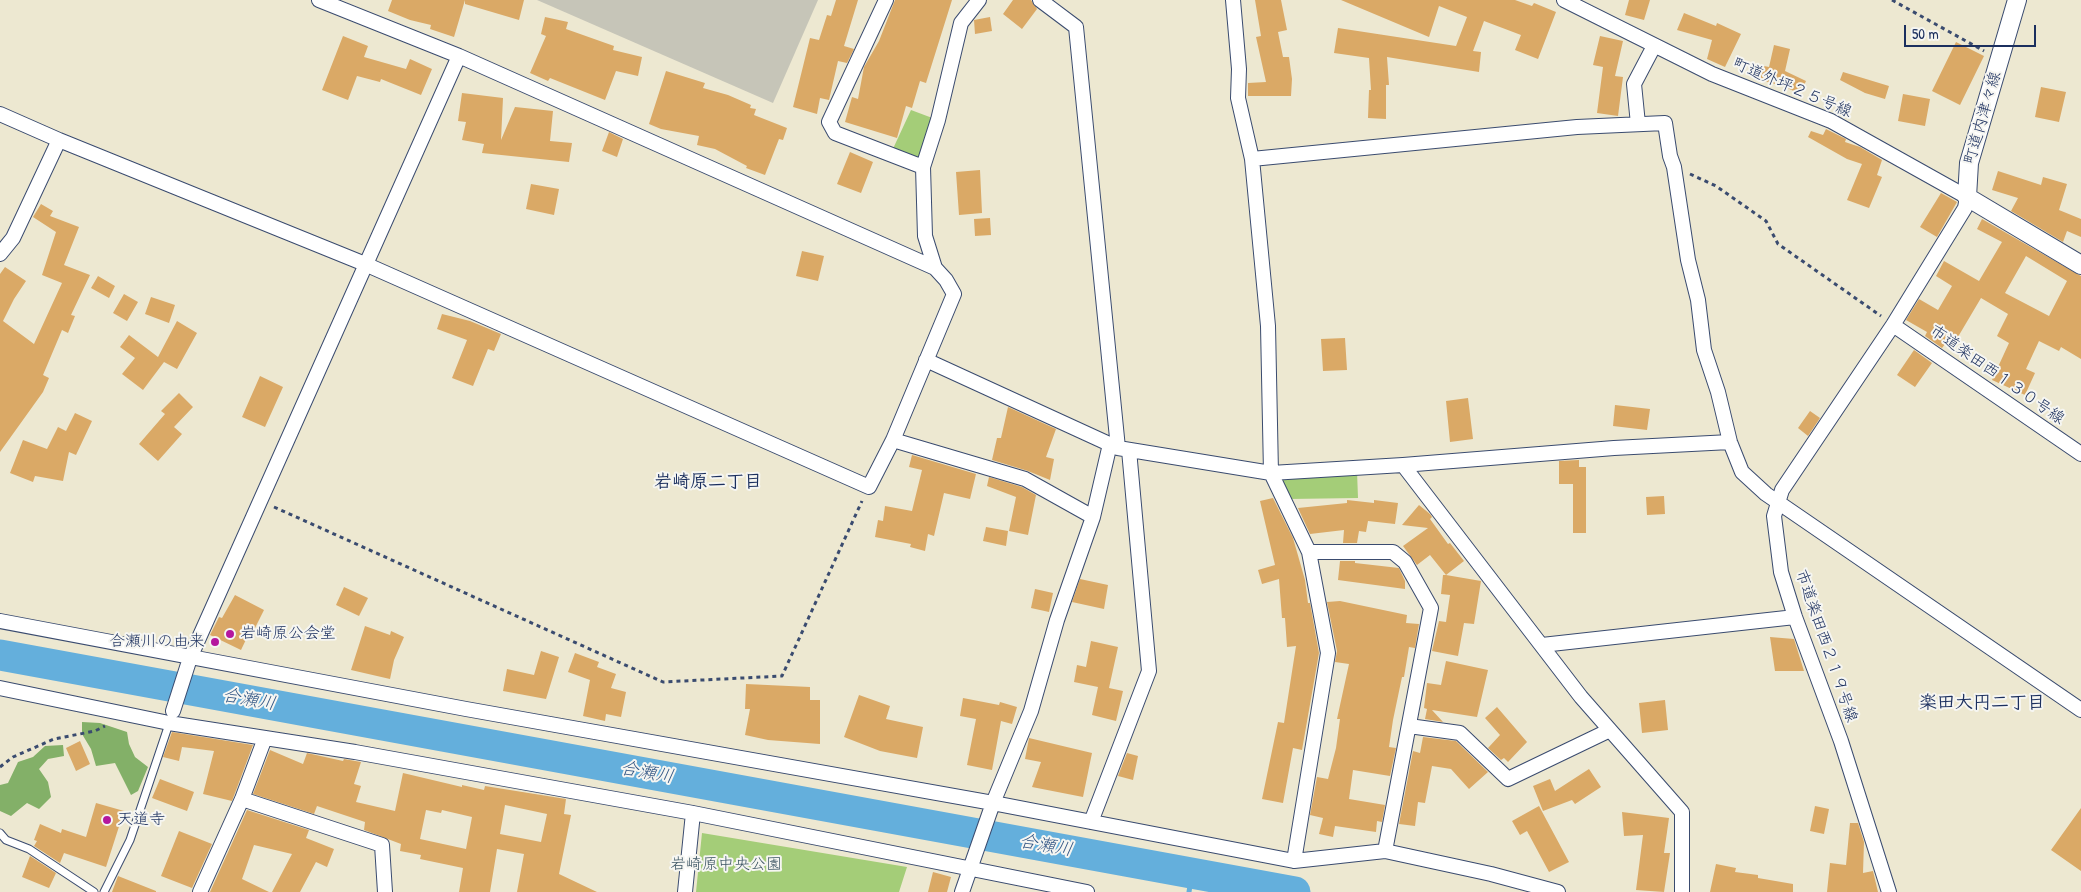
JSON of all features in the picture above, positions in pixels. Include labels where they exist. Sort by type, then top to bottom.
[{"type":"street","points":[[0,114],[59,140],[365,264],[869,487],[893,440],[954,294],[946,280],[935,268],[459,56],[319,0]]},
{"type":"street","points":[[886,0],[829,122],[835,133],[923,167]]},
{"type":"street","points":[[935,268],[925,236],[923,167],[938,120],[961,24],[980,0]]},
{"type":"street","points":[[1040,0],[1076,27],[1119,447],[1149,671],[1091,822]]},
{"type":"street","points":[[1233,0],[1239,69],[1238,98],[1252,159],[1268,326],[1271,473],[1309,552],[1328,653],[1294,861]]},
{"type":"street","name":"町道外坪２５号線","points":[[1564,0],[1712,74],[1831,121],[1967,197]]},
{"type":"street","name":"町道内津々線","points":[[1967,197],[1969,163],[2017,0]]},
{"type":"street","points":[[1638,124],[1634,84],[1654,46]]},
{"type":"street","points":[[171,717],[190,658],[459,56]]},
{"type":"street","points":[[1252,159],[1577,127],[1665,123],[1670,156],[1674,167],[1688,260],[1698,300],[1704,350],[1718,392],[1730,442],[1742,472],[1753,484],[1777,501],[2081,710]]},
{"type":"street","points":[[0,254],[13,238],[59,140]]},
{"type":"street","points":[[1967,197],[2081,264]]},
{"type":"street","name":"市道楽田西２１９号線","points":[[1889,892],[1841,741],[1795,618],[1781,572],[1774,516],[1777,501],[1782,490],[1895,322],[1965,208],[1967,197]]},
{"type":"street","name":"市道楽田西１３０号線","points":[[1895,322],[2081,454]]},
{"type":"street","points":[[926,360],[1119,447],[1271,473],[1403,465],[1614,448],[1730,442]]},
{"type":"street","points":[[893,440],[1025,479],[1093,516]]},
{"type":"street","points":[[962,892],[991,808],[1031,711],[1057,620],[1119,447]]},
{"type":"street","points":[[1403,465],[1610,730],[1682,812],[1682,892]]},
{"type":"street","points":[[1309,552],[1393,552],[1405,562],[1431,608],[1385,851]]},
{"type":"street","points":[[1542,645],[1795,618]]},
{"type":"street","points":[[0,621],[991,808],[1091,822],[1294,861],[1385,851],[1490,874],[1558,892]]},
{"type":"street","points":[[0,688],[120,712],[171,717],[265,738],[355,752],[693,814],[1087,892]]},
{"type":"street","points":[[1408,726],[1460,733],[1508,780],[1610,730]]},
{"type":"street","points":[[200,892],[242,799],[265,738]]},
{"type":"street","points":[[242,799],[382,846],[385,892]]},
{"type":"street","points":[[685,892],[693,814]]},
{"type":"lane","points":[[104,892],[130,840],[171,717]]},
{"type":"lane","points":[[0,833],[6,840],[29,850],[94,892]]},
{"type":"path","points":[[1892,0],[1999,60]]},
{"type":"path","points":[[1674,167],[1716,186],[1766,221],[1778,244],[1895,322]]},
{"type":"path","points":[[260,500],[663,682],[782,676],[869,487]]},
{"type":"path","points":[[0,767],[13,757],[54,738],[95,731],[116,721],[120,712]]},
{"type":"shaded area","points":[[537,0],[818,0],[773,103]]},
{"type":"green space","points":[[911,110],[935,119],[921,161],[891,153]]},
{"type":"green space","points":[[1357,471],[1358,498],[1289,499],[1280,475]]},
{"type":"green space","points":[[82,722],[100,723],[127,732],[129,744],[135,757],[148,767],[138,791],[131,795],[115,763],[96,766],[91,749],[82,734]]},
{"type":"green space","points":[[63,745],[64,756],[48,759],[39,769],[48,782],[51,797],[39,809],[27,803],[11,816],[0,811],[0,785],[8,783],[18,762],[33,757],[45,746]]},
{"type":"green space","name":"岩崎原中央公園","points":[[702,833],[907,867],[899,892],[696,892]]},
{"type":"building","points":[[392,0],[465,0],[454,37],[430,29],[431,25],[410,20],[388,11]]},
{"type":"building","points":[[465,0],[524,0],[519,20],[465,4]]},
{"type":"building","points":[[836,0],[858,0],[844,46],[854,49],[847,63],[838,61],[829,100],[820,98],[817,114],[793,107],[810,38],[819,40],[827,15],[831,16]]},
{"type":"building","points":[[895,0],[952,0],[926,83],[920,81],[912,108],[906,106],[897,138],[845,122],[852,97],[858,99],[864,67],[879,41]]},
{"type":"building","points":[[1013,0],[1031,0],[1037,9],[1022,29],[1003,14]]},
{"type":"building","points":[[1255,0],[1281,0],[1287,30],[1278,32],[1283,57],[1289,57],[1292,79],[1291,96],[1248,96],[1248,83],[1266,82],[1256,37],[1261,36]]},
{"type":"building","points":[[1341,0],[1515,0],[1532,6],[1534,3],[1556,12],[1538,59],[1515,50],[1521,35],[1484,21],[1473,51],[1481,52],[1479,72],[1387,57],[1389,85],[1386,85],[1386,119],[1368,118],[1369,90],[1371,90],[1369,58],[1334,53],[1338,28],[1456,46],[1467,17],[1439,6],[1429,37]]},
{"type":"building","points":[[1629,0],[1650,0],[1644,20],[1625,15]]},
{"type":"building","points":[[1684,13],[1716,26],[1717,23],[1741,34],[1725,67],[1707,59],[1712,40],[1677,30]]},
{"type":"building","points":[[545,17],[568,22],[566,29],[614,46],[613,50],[642,57],[638,76],[616,71],[605,100],[550,78],[548,81],[530,73],[546,36],[541,34]]},
{"type":"building","points":[[990,17],[992,31],[975,34],[974,20]]},
{"type":"building","points":[[343,36],[368,46],[364,57],[406,69],[410,59],[432,69],[421,95],[381,79],[380,82],[357,76],[348,100],[322,90]]},
{"type":"building","points":[[1600,36],[1623,41],[1615,76],[1623,77],[1618,116],[1597,113],[1603,67],[1593,65]]},
{"type":"building","points":[[1956,42],[1984,56],[1960,105],[1932,91]]},
{"type":"building","points":[[1774,45],[1790,49],[1785,71],[1806,81],[1800,94],[1783,86],[1760,80],[1764,66],[1769,67]]},
{"type":"building","points":[[666,71],[705,83],[703,88],[728,95],[751,105],[750,108],[756,109],[754,115],[787,128],[783,140],[779,139],[765,175],[746,168],[747,166],[715,149],[697,145],[699,136],[661,129],[649,124]]},
{"type":"building","points":[[1843,72],[1889,86],[1885,99],[1865,93],[1840,80]]},
{"type":"building","points":[[2041,87],[2066,92],[2059,122],[2035,117]]},
{"type":"building","points":[[462,93],[503,98],[501,140],[515,107],[553,111],[550,141],[572,143],[569,162],[482,153],[484,144],[462,140],[466,122],[458,121]]},
{"type":"building","points":[[1903,94],[1930,99],[1925,126],[1898,121]]},
{"type":"building","points":[[1826,129],[1846,139],[1845,142],[1860,147],[1882,160],[1877,175],[1882,177],[1869,208],[1847,200],[1862,164],[1847,159],[1808,137],[1811,131],[1823,135]]},
{"type":"building","points":[[609,132],[623,139],[617,157],[602,151]]},
{"type":"building","points":[[850,152],[873,162],[861,193],[837,184]]},
{"type":"building","points":[[980,170],[982,213],[959,215],[956,172]]},
{"type":"building","points":[[1998,171],[2041,185],[2043,177],[2067,184],[2059,210],[2081,219],[2081,237],[2067,231],[2063,242],[2011,211],[2018,198],[1992,190]]},
{"type":"building","points":[[531,184],[559,189],[554,215],[526,209]]},
{"type":"building","points":[[1941,193],[1957,202],[1937,237],[1920,227]]},
{"type":"building","points":[[41,204],[53,211],[50,216],[79,227],[64,265],[90,275],[71,315],[75,316],[68,333],[62,330],[43,375],[49,378],[43,392],[0,452],[0,274],[5,267],[26,281],[3,321],[34,344],[62,283],[42,275],[56,232],[33,217]]},
{"type":"building","points":[[990,218],[991,235],[975,236],[974,219]]},
{"type":"building","points":[[1982,219],[2081,276],[2081,359],[2061,347],[2059,351],[2039,341],[2026,369],[2035,373],[2025,395],[1992,380],[2009,343],[1997,336],[2008,314],[1981,298],[1952,347],[1946,343],[1942,348],[1925,336],[1927,332],[1906,320],[1919,299],[1938,310],[1952,286],[1936,276],[1944,261],[1979,281],[2002,242],[1977,229]],"holes":[[[2026,256],[2067,281],[2049,316],[2005,293]]]},
{"type":"building","points":[[802,251],[824,256],[818,281],[796,276]]},
{"type":"building","points":[[98,276],[115,286],[109,298],[91,288]]},
{"type":"building","points":[[124,294],[138,302],[127,321],[113,313]]},
{"type":"building","points":[[151,297],[175,305],[169,323],[145,314]]},
{"type":"building","points":[[442,314],[470,321],[501,334],[494,351],[488,349],[473,386],[452,378],[467,340],[437,329]]},
{"type":"building","points":[[177,321],[197,333],[177,369],[164,362],[143,390],[122,374],[135,358],[120,347],[129,335],[158,357]]},
{"type":"building","points":[[1345,338],[1347,370],[1323,371],[1321,339]]},
{"type":"building","points":[[1914,350],[1932,363],[1915,387],[1897,375]]},
{"type":"building","points":[[260,376],[283,387],[265,427],[242,417]]},
{"type":"building","points":[[179,393],[193,407],[174,427],[182,434],[158,461],[139,444],[165,414],[161,411]]},
{"type":"building","points":[[1468,398],[1473,439],[1450,442],[1446,401]]},
{"type":"building","points":[[1615,405],[1650,409],[1647,430],[1613,426]]},
{"type":"building","points":[[1008,407],[1056,429],[1046,457],[1054,459],[1050,480],[992,460],[997,438],[1001,438]]},
{"type":"building","points":[[1810,411],[1820,418],[1808,436],[1798,428]]},
{"type":"building","points":[[75,413],[92,421],[76,455],[69,452],[63,481],[35,476],[33,482],[10,473],[23,440],[47,449],[58,427],[66,431]]},
{"type":"building","points":[[912,455],[976,474],[970,499],[944,493],[934,536],[928,534],[925,551],[910,547],[911,544],[875,537],[878,520],[883,521],[885,506],[912,511],[922,470],[909,467]]},
{"type":"building","points":[[1579,460],[1579,467],[1586,467],[1586,533],[1573,533],[1573,484],[1559,484],[1559,461]]},
{"type":"building","points":[[989,477],[1022,487],[1036,495],[1028,535],[1009,531],[1016,497],[987,486]]},
{"type":"building","points":[[1664,496],[1665,514],[1647,515],[1646,497]]},
{"type":"building","points":[[1273,498],[1293,538],[1305,580],[1319,653],[1302,750],[1293,748],[1283,803],[1262,799],[1278,722],[1284,723],[1296,646],[1287,647],[1285,618],[1282,618],[1279,579],[1262,584],[1258,570],[1275,565],[1260,501]]},
{"type":"building","points":[[1347,500],[1374,503],[1374,500],[1398,503],[1395,524],[1368,521],[1366,532],[1359,531],[1357,543],[1343,543],[1344,530],[1310,534],[1298,508],[1347,503]]},
{"type":"building","points":[[1419,505],[1430,514],[1432,517],[1430,519],[1448,544],[1450,543],[1464,561],[1446,575],[1430,555],[1417,565],[1403,546],[1428,528],[1402,525]]},
{"type":"building","points":[[986,527],[1008,531],[1006,546],[983,541]]},
{"type":"building","points":[[1340,561],[1355,561],[1355,563],[1399,568],[1405,581],[1405,589],[1338,580]]},
{"type":"building","points":[[1443,575],[1481,581],[1474,624],[1464,623],[1458,656],[1432,651],[1439,621],[1446,622],[1450,595],[1441,594]]},
{"type":"building","points":[[1080,579],[1108,585],[1104,609],[1072,602]]},
{"type":"building","points":[[344,587],[368,598],[359,616],[336,605]]},
{"type":"building","points":[[1035,589],[1053,593],[1049,612],[1031,608]]},
{"type":"building","points":[[235,595],[264,610],[255,628],[252,627],[241,650],[210,635],[219,617],[222,618]]},
{"type":"building","points":[[1340,601],[1407,615],[1406,623],[1419,624],[1415,648],[1409,647],[1404,677],[1402,677],[1393,720],[1389,747],[1396,748],[1390,776],[1353,770],[1349,799],[1385,805],[1382,822],[1377,821],[1376,832],[1335,826],[1333,837],[1319,834],[1323,818],[1310,815],[1317,777],[1328,779],[1336,748],[1340,719],[1337,719],[1349,664],[1335,662],[1337,651],[1327,602]]},
{"type":"building","points":[[365,626],[390,635],[391,631],[404,637],[394,660],[390,679],[351,670]]},
{"type":"building","points":[[1770,637],[1794,639],[1804,671],[1775,671]]},
{"type":"building","points":[[1091,641],[1118,647],[1109,688],[1123,691],[1116,721],[1092,715],[1098,687],[1074,682],[1077,665],[1086,667]]},
{"type":"building","points":[[541,651],[559,657],[546,699],[503,691],[507,669],[534,675]]},
{"type":"building","points":[[575,653],[599,662],[597,667],[616,674],[611,688],[626,692],[621,717],[606,714],[605,721],[583,716],[590,680],[568,672]]},
{"type":"building","points":[[1446,661],[1488,670],[1477,717],[1432,710],[1443,722],[1425,719],[1427,709],[1424,708],[1427,683],[1441,685]]},
{"type":"building","points":[[746,684],[810,687],[810,700],[820,700],[820,744],[768,740],[745,735],[750,709],[745,709]]},
{"type":"building","points":[[859,695],[890,706],[886,719],[923,727],[917,758],[880,751],[844,737]]},
{"type":"building","points":[[963,698],[999,705],[1000,702],[1017,707],[1012,724],[1001,721],[992,770],[967,765],[976,719],[960,716]]},
{"type":"building","points":[[1665,700],[1668,730],[1642,733],[1639,703]]},
{"type":"building","points":[[1497,707],[1527,742],[1508,762],[1504,758],[1501,760],[1488,748],[1500,735],[1485,718]]},
{"type":"building","points":[[172,732],[253,745],[232,801],[203,794],[214,751],[182,747],[179,761],[163,757]]},
{"type":"building","points":[[1423,737],[1456,741],[1488,772],[1469,789],[1451,769],[1432,766],[1425,803],[1418,802],[1415,826],[1399,824],[1413,751],[1420,753]]},
{"type":"building","points":[[1029,738],[1092,753],[1083,797],[1032,787],[1041,762],[1025,759]]},
{"type":"building","points":[[80,741],[90,764],[76,771],[66,748]]},
{"type":"building","points":[[270,750],[303,764],[307,753],[343,761],[344,759],[361,762],[354,784],[361,786],[356,802],[395,811],[403,773],[462,787],[462,785],[484,790],[485,786],[566,799],[564,814],[571,815],[559,874],[597,892],[517,892],[524,854],[497,849],[490,892],[459,892],[463,868],[420,859],[421,855],[400,851],[401,844],[364,830],[365,822],[317,806],[314,814],[253,794]],"holes":[[[505,805],[547,814],[541,842],[500,834]],[[426,810],[441,813],[442,810],[472,817],[466,849],[420,839]]]},
{"type":"building","points":[[1127,753],[1138,756],[1133,780],[1118,776]]},
{"type":"building","points":[[1589,769],[1601,787],[1575,804],[1572,800],[1543,811],[1533,786],[1550,779],[1555,791]]},
{"type":"building","points":[[160,779],[194,792],[187,811],[152,798]]},
{"type":"building","points":[[96,803],[124,811],[106,867],[64,853],[60,863],[34,846],[37,841],[34,840],[40,824],[61,833],[62,829],[86,837]]},
{"type":"building","points":[[1539,806],[1569,862],[1549,872],[1527,831],[1520,835],[1512,821]]},
{"type":"building","points":[[1815,806],[1829,809],[1824,834],[1810,831]]},
{"type":"building","points":[[2081,808],[2081,871],[2051,850]]},
{"type":"building","points":[[247,810],[309,830],[306,838],[334,849],[327,867],[316,862],[300,892],[272,892],[292,854],[254,845],[242,879],[269,892],[210,892]]},
{"type":"building","points":[[1622,812],[1669,818],[1664,853],[1670,853],[1664,892],[1636,890],[1643,835],[1624,836]]},
{"type":"building","points":[[1850,823],[1858,823],[1864,842],[1863,873],[1873,871],[1878,892],[1827,892],[1830,863],[1846,865]]},
{"type":"building","points":[[179,831],[212,844],[192,888],[161,876]]},
{"type":"building","points":[[30,856],[56,873],[49,888],[22,877]]},
{"type":"building","points":[[1716,864],[1736,868],[1735,872],[1758,875],[1758,878],[1793,884],[1793,892],[1710,892]]},
{"type":"building","points":[[933,872],[951,877],[947,892],[928,892]]},
{"type":"building","points":[[118,876],[156,891],[156,892],[112,892]]},
{"type":"waterway","name":"合瀬川","points":[[0,655],[1295,892]]},
{"type":"waterway","points":[[1189,892],[1192,873]]},
{"type":"place","name":"岩崎原公会堂","points":[[230,634]]},
{"type":"place","name":"合瀬川の由来","points":[[215,642]]},
{"type":"place","name":"天道寺","points":[[107,820]]},
{"type":"district","name":"岩崎原二丁目","points":[[708,482]]},
{"type":"district","name":"楽田大円二丁目","points":[[1982,703]]}]
